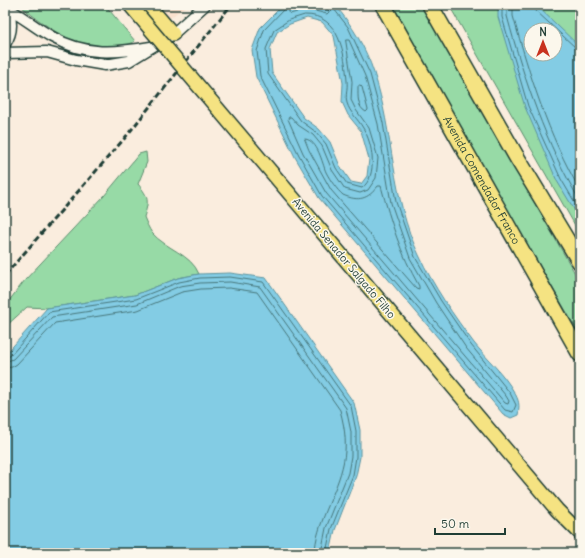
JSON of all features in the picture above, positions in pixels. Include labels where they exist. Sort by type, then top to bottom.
[{"type":"highway","name":"Avenida Comendador Franco","points":[[383,5],[580,354]]},
{"type":"highway","points":[[430,5],[516,156],[580,262]]},
{"type":"main road","name":"Avenida Senador Salgado Filho","points":[[130,5],[557,510],[580,532]]},
{"type":"main road","points":[[148,5],[173,34]]},
{"type":"main road","name":"Avenida Senador Salgado Filho","points":[[557,510],[565,526],[580,544]]},
{"type":"street","points":[[5,53],[47,52],[76,60],[105,65],[129,62],[173,34],[205,5]]},
{"type":"street","points":[[5,7],[51,36],[71,46],[88,50],[114,53],[151,47]]},
{"type":"street","points":[[5,7],[11,21],[11,31],[5,44]]},
{"type":"shaded area","points":[[157,5],[187,5],[169,19]]},
{"type":"green space","points":[[20,5],[105,5],[135,41],[122,46],[113,47],[95,47],[78,43],[66,38],[52,29],[31,15]]},
{"type":"green space","points":[[393,5],[421,5],[580,282],[580,335],[487,176]]},
{"type":"green space","points":[[449,5],[580,5],[580,234]]},
{"type":"green space","points":[[146,152],[147,162],[138,184],[147,199],[147,207],[144,217],[152,233],[158,239],[190,261],[199,274],[178,278],[135,295],[47,308],[27,307],[5,327],[5,306],[25,280],[104,196],[139,154]]},
{"type":"water","points":[[283,5],[335,5],[353,29],[367,55],[381,96],[403,211],[419,255],[437,289],[459,322],[474,343],[510,385],[518,400],[518,415],[511,418],[503,414],[319,198],[295,157],[256,77],[252,50],[260,28]],"holes":[[[307,18],[322,22],[334,36],[343,83],[342,102],[348,115],[361,131],[369,159],[367,176],[361,184],[351,182],[340,166],[330,142],[319,129],[304,118],[272,73],[270,49],[277,32],[290,24]]]},
{"type":"water","points":[[498,5],[536,5],[554,22],[523,22],[523,62],[563,62],[563,31],[580,47],[580,219],[557,181],[525,107],[498,17]]},
{"type":"water","points":[[230,273],[266,278],[354,403],[360,430],[360,457],[356,476],[335,530],[330,553],[5,553],[5,355],[47,308],[135,295],[178,278],[199,274]]},
{"type":"railway","points":[[5,275],[124,139],[231,5]]}]
